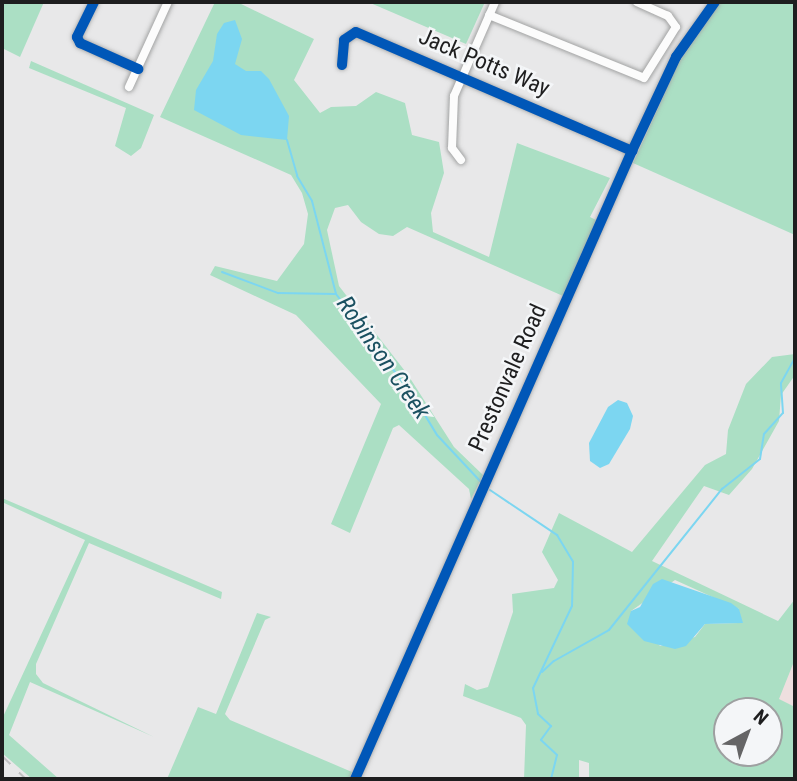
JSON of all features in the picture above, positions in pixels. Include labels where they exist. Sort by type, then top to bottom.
[{"type":"street","points":[[93,2],[77,37],[80,43],[138,69]]},
{"type":"street","points":[[129,87],[168,2]]},
{"type":"street","points":[[461,160],[452,148],[451,114],[461,76],[495,2]]},
{"type":"street","points":[[489,15],[644,78],[676,27],[668,16],[637,2]]},
{"type":"street","name":"Prestonvale Road","points":[[355,779],[632,150],[676,57],[715,2]]},
{"type":"street","name":"Jack Potts Way","points":[[342,65],[344,40],[356,32],[632,150]]},
{"type":"shaded area","points":[[795,659],[795,707],[783,701],[783,697],[779,697]]},
{"type":"green space","points":[[2,2],[44,2],[20,57],[2,48]]},
{"type":"green space","points":[[215,2],[237,2],[314,39],[294,80],[320,113],[331,107],[356,106],[376,92],[405,103],[412,135],[439,142],[444,173],[431,213],[433,232],[489,257],[517,143],[610,178],[590,217],[596,220],[563,296],[407,227],[393,236],[379,234],[361,222],[348,205],[335,208],[327,230],[339,286],[408,375],[454,447],[483,475],[471,499],[469,489],[399,425],[393,428],[350,533],[331,524],[381,404],[296,315],[210,275],[215,266],[277,281],[304,244],[308,214],[302,193],[291,175],[160,117]]},
{"type":"green space","points":[[368,2],[485,2],[466,44]]},
{"type":"green space","points":[[721,2],[795,2],[795,235],[633,163],[679,62]]},
{"type":"green space","points":[[31,61],[154,115],[141,148],[131,156],[115,146],[126,108],[29,68]]},
{"type":"green space","points":[[795,354],[795,375],[781,395],[779,421],[752,469],[729,495],[704,486],[652,561],[778,621],[795,599],[795,659],[780,697],[713,697],[713,767],[783,767],[783,701],[795,707],[795,779],[589,779],[589,763],[579,760],[579,779],[524,779],[526,725],[521,718],[463,696],[465,684],[477,690],[488,687],[513,612],[512,594],[554,588],[558,580],[542,552],[559,513],[632,552],[705,465],[726,454],[728,430],[746,384],[772,357]],"holes":[[[675,580],[739,609],[739,623],[705,624],[695,637],[660,646],[631,611]]]},
{"type":"green space","points":[[2,498],[222,592],[221,599],[89,543],[36,664],[36,674],[43,683],[154,737],[30,682],[9,735],[59,779],[32,779],[2,753],[2,719],[85,540],[2,502]]},
{"type":"green space","points":[[257,613],[271,617],[265,620],[225,714],[230,720],[352,772],[349,779],[167,779],[198,707],[216,714]]},
{"type":"water","points":[[235,20],[242,39],[235,64],[246,71],[261,71],[269,79],[289,116],[287,140],[241,135],[194,110],[196,90],[213,61],[217,34],[224,23]]},
{"type":"water","points":[[618,400],[627,403],[633,416],[630,429],[609,464],[600,468],[590,461],[589,443],[608,407]]},
{"type":"water","points":[[662,579],[731,603],[739,609],[743,623],[705,624],[686,646],[675,649],[644,641],[627,624],[631,611],[640,607],[653,584]]},
{"type":"waterway","name":"Robinson Creek","points":[[287,140],[297,176],[312,201],[336,294],[414,397],[437,435],[481,482]]},
{"type":"waterway","points":[[222,272],[278,293],[335,294]]},
{"type":"waterway","points":[[542,672],[554,661],[609,630],[722,489],[760,459],[764,434],[783,413],[781,383],[795,358]]},
{"type":"waterway","name":"Robinson Creek","points":[[490,490],[557,535],[573,562],[572,606],[533,688],[538,714],[551,726],[541,740],[557,755],[551,779]]},
{"type":"railway","points":[[2,756],[26,779]]},
{"type":"cycle path","points":[[94,2],[77,37],[80,43],[138,69]]},
{"type":"cycle path","points":[[355,779],[632,151],[676,57],[715,2]]},
{"type":"cycle path","points":[[342,65],[344,40],[356,32],[632,151]]}]
